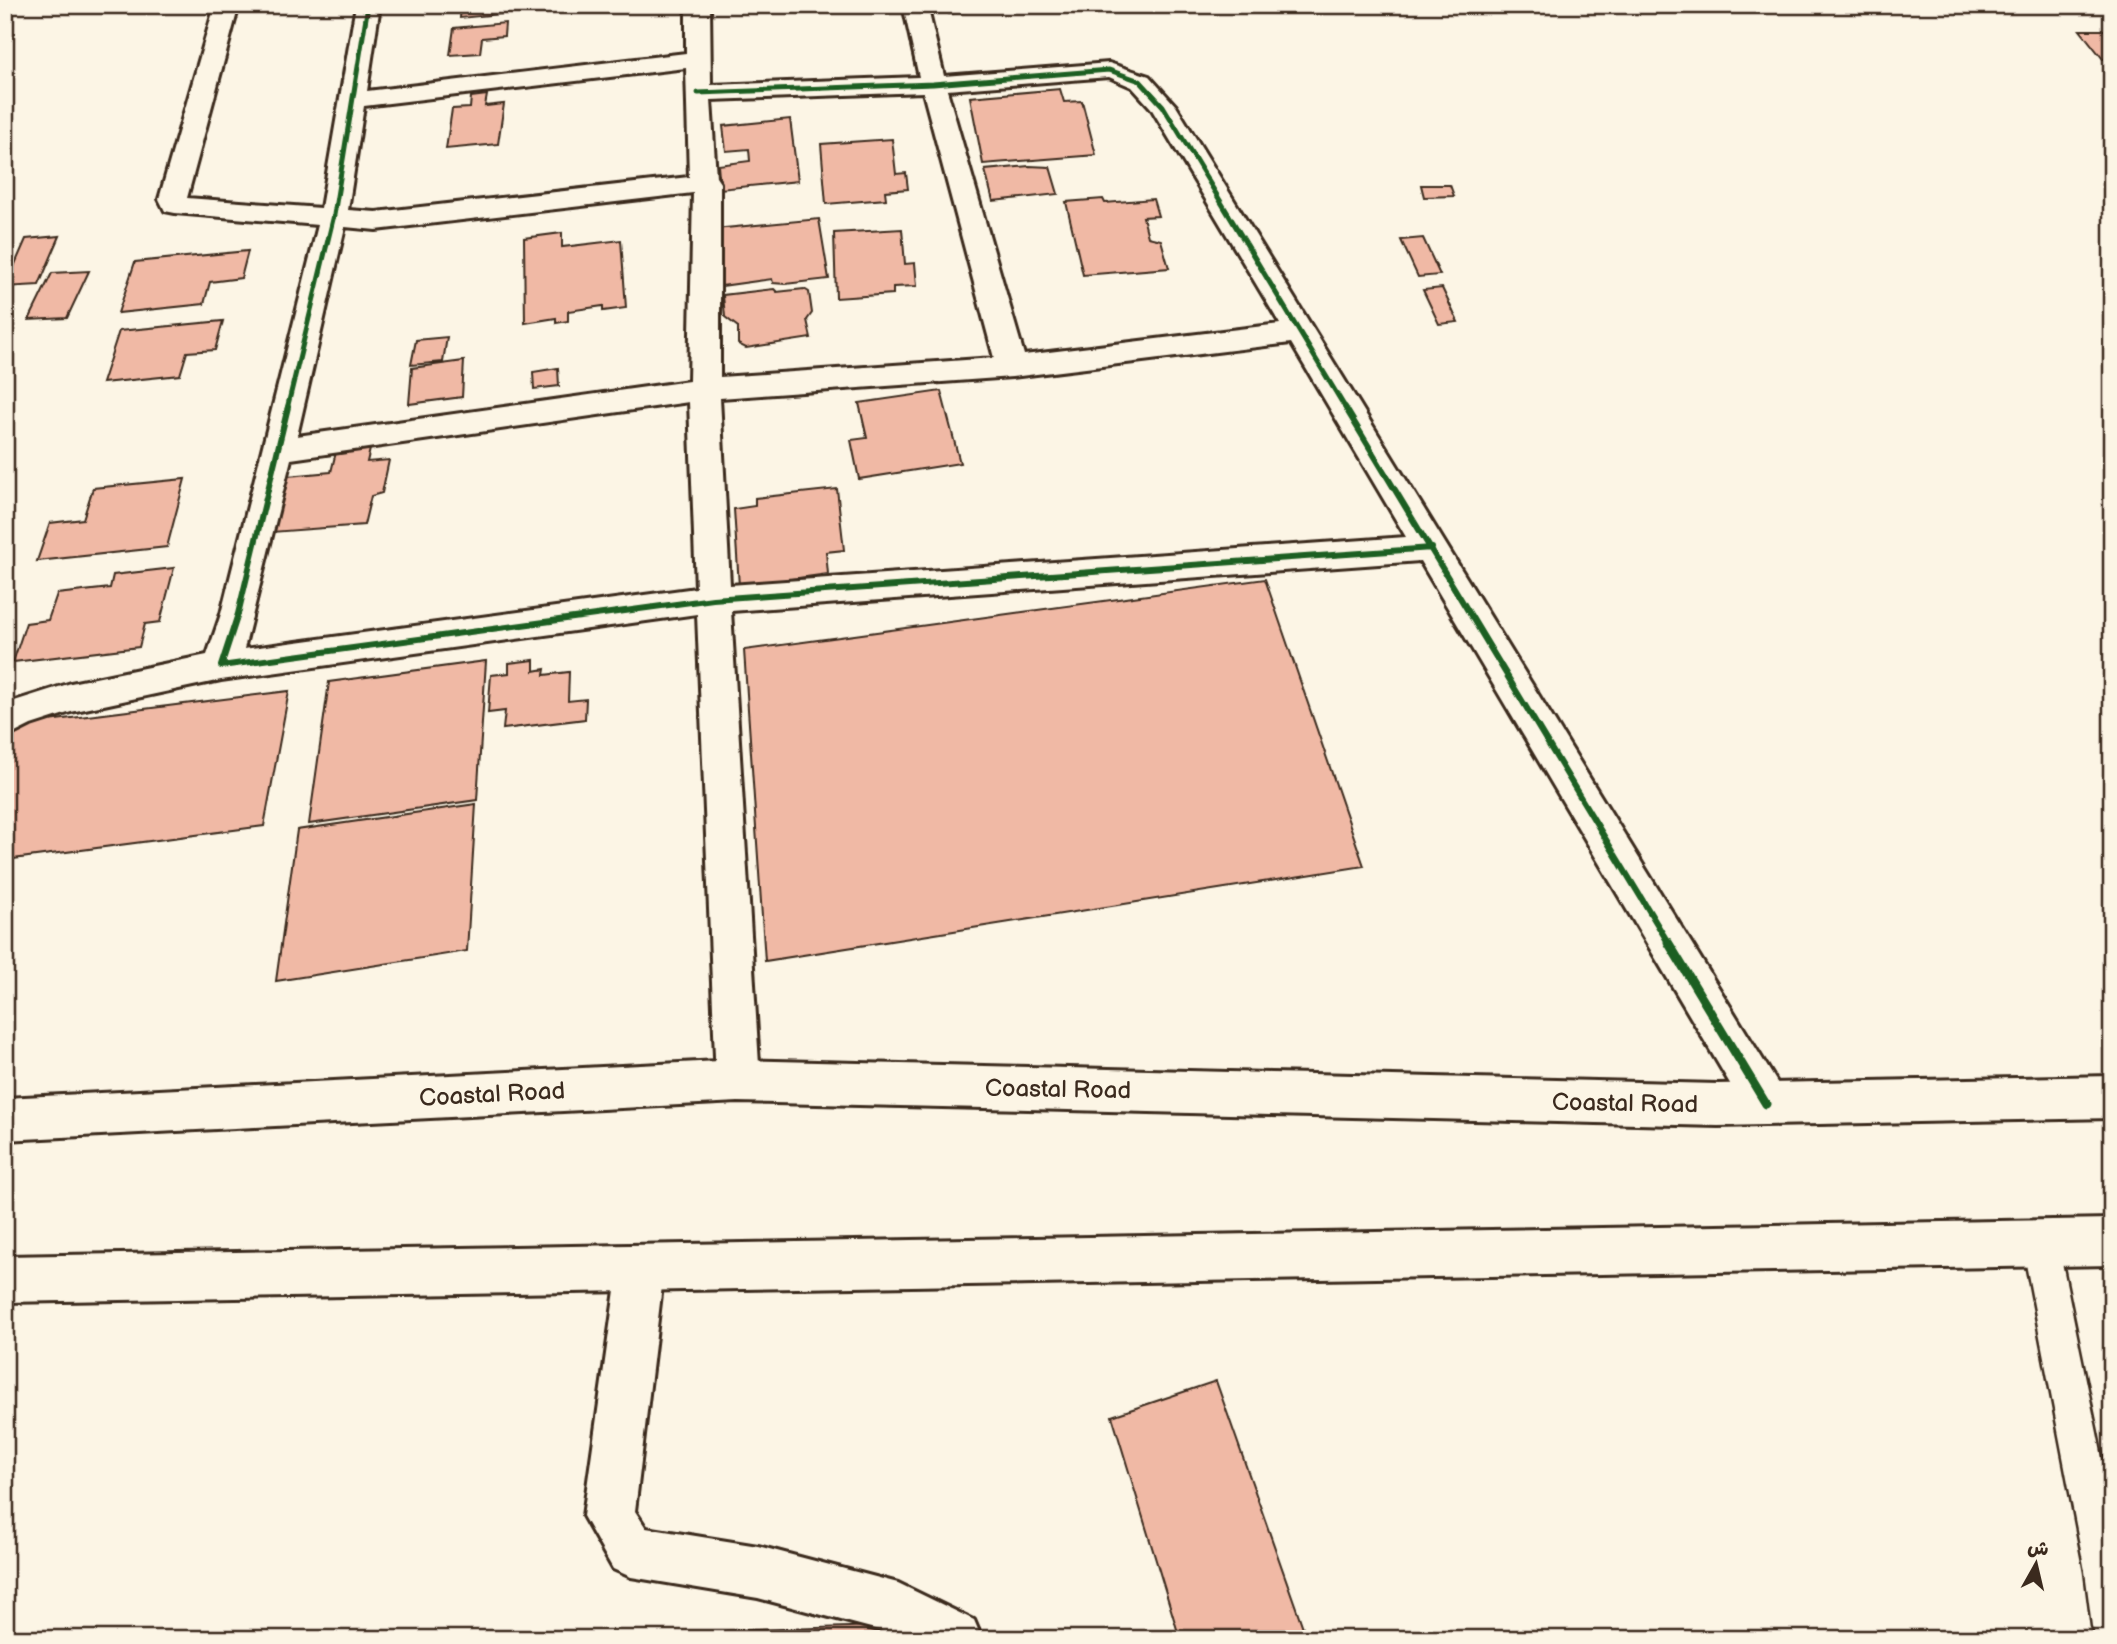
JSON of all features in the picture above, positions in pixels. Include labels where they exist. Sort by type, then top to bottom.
[{"type":"main road","points":[[227,5],[173,199],[175,205],[334,215],[353,220],[376,221],[707,183]]},
{"type":"main road","points":[[221,666],[238,614],[334,215],[368,5]]},
{"type":"main road","points":[[698,5],[698,93],[704,178],[707,183],[704,389],[738,1081]]},
{"type":"main road","points":[[915,5],[933,84],[1012,367]]},
{"type":"main road","points":[[353,100],[698,59]]},
{"type":"main road","points":[[698,93],[933,84],[1109,70],[1128,72],[1143,80],[1163,106],[1298,332],[1432,548],[1766,1104]]},
{"type":"main road","points":[[276,450],[704,389],[1012,367],[1298,332]]},
{"type":"main road","points":[[5,723],[11,716],[52,703],[221,666],[713,599],[1432,548]]},
{"type":"main road","name":"Coastal Road","points":[[5,1119],[738,1081],[1718,1105],[2112,1097]]},
{"type":"main road","points":[[5,1279],[2112,1242]]},
{"type":"main road","points":[[641,1269],[609,1516],[631,1551],[758,1572],[898,1609],[955,1639]]},
{"type":"lane","points":[[2040,1243],[2105,1571],[2112,1626]]},
{"type":"building","points":[[461,5],[551,5],[551,9],[460,18]]},
{"type":"building","points":[[946,5],[1009,5],[949,14]]},
{"type":"building","points":[[505,23],[504,36],[482,38],[480,53],[450,55],[454,28]]},
{"type":"building","points":[[2080,30],[2112,30],[2112,59],[2103,59]]},
{"type":"building","points":[[1060,89],[1064,102],[1082,101],[1096,155],[983,164],[970,97]]},
{"type":"building","points":[[487,95],[485,106],[504,104],[498,144],[446,149],[452,109],[470,108],[471,97]]},
{"type":"building","points":[[790,119],[798,181],[720,189],[718,165],[750,161],[749,149],[726,151],[723,126]]},
{"type":"building","points":[[892,139],[896,174],[906,173],[908,189],[885,191],[886,199],[826,204],[821,144]]},
{"type":"building","points":[[1050,167],[1058,194],[993,201],[985,170]]},
{"type":"building","points":[[1421,185],[1450,185],[1454,196],[1424,197]]},
{"type":"building","points":[[1103,199],[1105,203],[1153,199],[1158,216],[1143,217],[1148,237],[1161,240],[1169,268],[1083,275],[1066,202]]},
{"type":"building","points":[[819,219],[829,279],[785,284],[773,283],[772,279],[714,287],[715,229]]},
{"type":"building","points":[[902,229],[905,264],[915,263],[917,286],[893,287],[893,294],[836,298],[834,233]]},
{"type":"building","points":[[562,233],[562,247],[621,240],[626,308],[603,311],[603,306],[568,311],[568,321],[556,323],[556,318],[525,323],[524,238]]},
{"type":"building","points":[[60,236],[39,285],[5,287],[26,239]]},
{"type":"building","points":[[1423,238],[1440,275],[1418,277],[1401,240]]},
{"type":"building","points":[[248,251],[241,278],[210,282],[204,304],[118,313],[135,262]]},
{"type":"building","points":[[89,271],[67,318],[29,320],[52,273]]},
{"type":"building","points":[[1442,288],[1458,322],[1439,324],[1423,290]]},
{"type":"building","points":[[774,289],[777,292],[804,289],[809,292],[812,313],[807,320],[811,338],[746,348],[738,344],[738,327],[725,317],[723,295]]},
{"type":"building","points":[[223,321],[215,350],[187,352],[180,375],[102,383],[119,331]]},
{"type":"building","points":[[447,337],[443,362],[411,365],[416,340]]},
{"type":"building","points":[[464,361],[462,397],[409,404],[412,368]]},
{"type":"building","points":[[558,368],[559,386],[534,389],[533,372]]},
{"type":"building","points":[[941,391],[960,463],[859,479],[851,440],[867,438],[859,403]]},
{"type":"building","points":[[371,445],[367,462],[389,460],[382,493],[371,496],[364,525],[272,532],[288,476],[331,472],[337,448]]},
{"type":"building","points":[[185,479],[167,547],[37,561],[50,523],[83,519],[93,488]]},
{"type":"building","points":[[837,489],[844,550],[826,552],[828,574],[739,586],[734,509],[755,506],[755,498]]},
{"type":"building","points":[[174,568],[160,622],[145,624],[139,647],[13,662],[26,623],[48,620],[57,594],[110,588],[113,575]]},
{"type":"building","points":[[1265,579],[1364,866],[765,961],[744,650]]},
{"type":"building","points":[[534,660],[534,671],[545,669],[544,675],[569,672],[568,701],[586,699],[585,719],[503,729],[505,711],[488,713],[491,675],[509,673],[509,663]]},
{"type":"building","points":[[486,661],[477,800],[309,824],[329,682]]},
{"type":"building","points":[[289,691],[264,826],[5,860],[5,760],[16,725]]},
{"type":"building","points":[[476,804],[467,951],[276,981],[297,830]]},
{"type":"building","points":[[1216,1381],[1307,1639],[1180,1639],[1112,1416]]},
{"type":"building","points":[[880,1626],[880,1639],[726,1639],[727,1631]]},
{"type":"cycle path","points":[[368,5],[334,215],[238,614],[221,666],[713,599],[1432,548]]},
{"type":"cycle path","points":[[698,93],[933,84],[1109,70],[1134,77],[1146,86],[1163,106],[1766,1104]]}]
